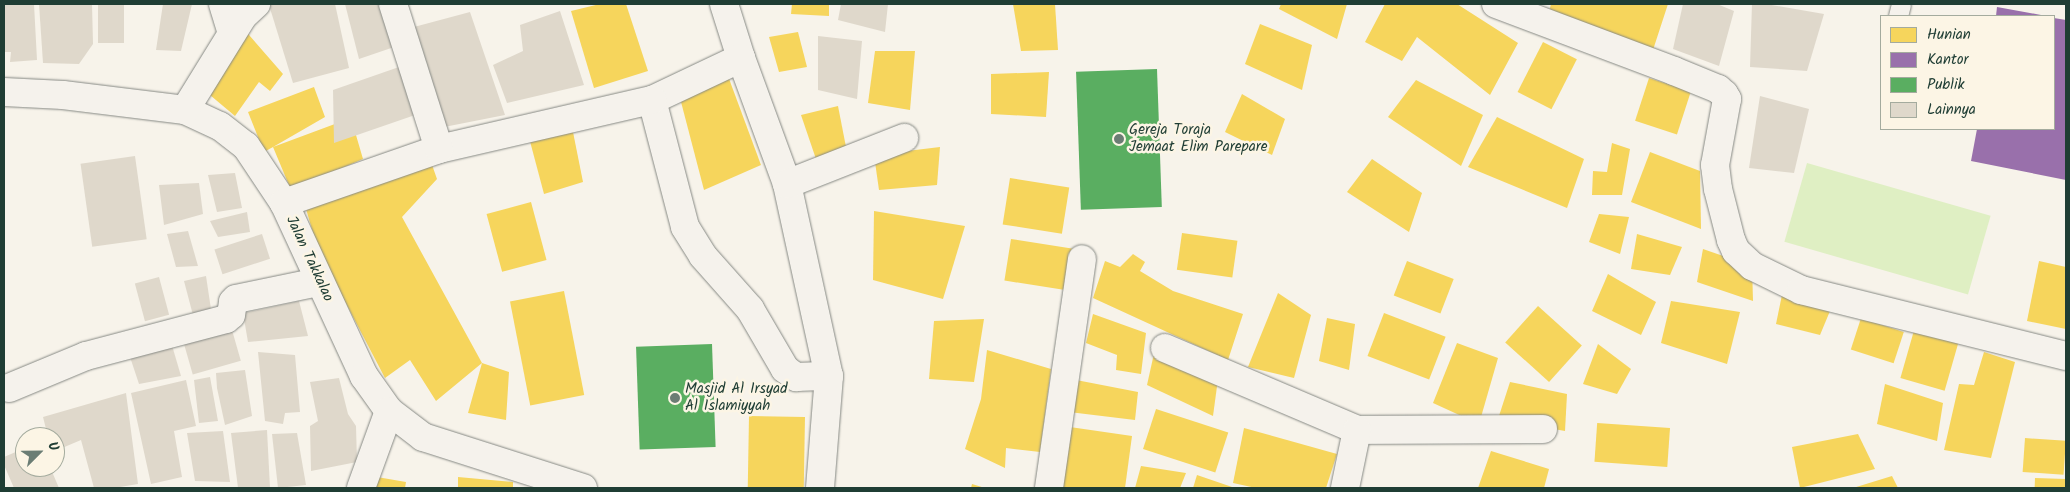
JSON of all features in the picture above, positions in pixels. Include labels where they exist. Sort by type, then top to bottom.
[{"type":"street","points":[[223,4],[232,33]]},
{"type":"street","points":[[186,110],[243,16],[256,4]]},
{"type":"street","points":[[393,4],[439,149]]},
{"type":"street","points":[[724,4],[741,58],[787,184],[830,376],[820,488]]},
{"type":"street","points":[[1496,4],[1718,89],[1724,94],[1727,98],[1715,165],[1718,189],[1731,240],[1736,251],[1752,266],[1801,290],[2066,356]]},
{"type":"street","points":[[284,203],[439,149],[652,100],[741,58]]},
{"type":"street","name":"Jalan Takkalao","points":[[4,92],[63,95],[186,110],[220,126],[246,146],[284,203],[318,282],[364,376],[389,411],[423,436],[583,488]]},
{"type":"street","points":[[652,100],[685,227],[703,256],[750,309],[785,369],[790,374],[796,377],[830,376]]},
{"type":"street","points":[[787,184],[904,138]]},
{"type":"street","points":[[1049,488],[1082,259]]},
{"type":"street","points":[[9,388],[86,356],[226,319],[231,315],[233,302],[236,299],[318,282]]},
{"type":"street","points":[[1165,348],[1357,430],[1543,429]]},
{"type":"street","points":[[361,488],[389,411]]},
{"type":"street","points":[[1345,488],[1357,430]]},
{"type":"green space","points":[[1807,163],[1991,216],[1968,294],[1784,242]]},
{"type":"building: Hunian","points":[[600,4],[626,4],[648,71],[594,88],[571,11]]},
{"type":"building: Hunian","points":[[792,4],[829,4],[829,16],[791,14]]},
{"type":"building: Hunian","points":[[1013,4],[1055,4],[1058,50],[1021,51]]},
{"type":"building: Hunian","points":[[1281,4],[1347,4],[1337,39],[1279,9]]},
{"type":"building: Hunian","points":[[1385,4],[1457,4],[1518,43],[1490,95],[1417,37],[1402,61],[1365,42]]},
{"type":"building: Hunian","points":[[1551,4],[1668,4],[1652,53],[1617,35],[1549,12]]},
{"type":"building: Hunian","points":[[1260,24],[1312,45],[1302,90],[1245,64]]},
{"type":"building: Hunian","points":[[243,28],[283,74],[270,91],[259,82],[235,116],[204,90]]},
{"type":"building: Hunian","points":[[798,32],[807,67],[779,72],[769,37]]},
{"type":"building: Hunian","points":[[1543,42],[1577,59],[1551,109],[1518,92]]},
{"type":"building: Hunian","points":[[875,51],[915,51],[910,110],[868,103]]},
{"type":"building: Hunian","points":[[1049,72],[1046,117],[991,114],[991,74]]},
{"type":"building: Hunian","points":[[728,76],[761,165],[704,190],[680,98]]},
{"type":"building: Hunian","points":[[1649,78],[1691,92],[1677,134],[1635,121]]},
{"type":"building: Hunian","points":[[1416,80],[1483,115],[1461,166],[1388,117]]},
{"type":"building: Hunian","points":[[314,87],[325,117],[264,152],[248,112]]},
{"type":"building: Hunian","points":[[1242,94],[1285,119],[1272,155],[1225,132]]},
{"type":"building: Hunian","points":[[838,106],[846,147],[816,159],[801,115]]},
{"type":"building: Hunian","points":[[1497,117],[1584,159],[1567,208],[1468,167]]},
{"type":"building: Hunian","points":[[351,118],[363,159],[291,190],[273,147]]},
{"type":"building: Hunian","points":[[571,122],[583,182],[544,194],[527,130]]},
{"type":"building: Hunian","points":[[1612,143],[1630,149],[1622,195],[1592,195],[1593,171],[1607,172]]},
{"type":"building: Hunian","points":[[940,147],[937,185],[879,190],[874,155]]},
{"type":"building: Hunian","points":[[1650,152],[1700,171],[1701,229],[1631,202]]},
{"type":"building: Hunian","points":[[1372,159],[1422,193],[1409,232],[1347,192]]},
{"type":"building: Hunian","points":[[431,162],[437,179],[402,217],[482,363],[436,401],[410,360],[385,378],[318,250],[304,202]]},
{"type":"building: Hunian","points":[[1010,178],[1069,187],[1062,234],[1003,224]]},
{"type":"building: Hunian","points":[[531,202],[547,260],[502,272],[487,214]]},
{"type":"building: Hunian","points":[[874,211],[965,226],[943,299],[873,280]]},
{"type":"building: Hunian","points":[[1599,214],[1629,217],[1620,254],[1589,242]]},
{"type":"building: Hunian","points":[[1182,233],[1237,241],[1232,277],[1177,270]]},
{"type":"building: Hunian","points":[[1637,234],[1682,247],[1670,275],[1631,269]]},
{"type":"building: Hunian","points":[[1011,239],[1073,249],[1067,290],[1004,280]]},
{"type":"building: Hunian","points":[[1703,249],[1752,266],[1753,301],[1697,282]]},
{"type":"building: Hunian","points":[[1133,254],[1145,262],[1140,271],[1173,291],[1243,314],[1228,360],[1093,298],[1105,261],[1120,267]]},
{"type":"building: Hunian","points":[[1407,261],[1454,279],[1440,313],[1394,296]]},
{"type":"building: Hunian","points":[[2039,261],[2066,267],[2066,329],[2027,321]]},
{"type":"building: Hunian","points":[[1608,274],[1656,302],[1641,335],[1592,311]]},
{"type":"building: Hunian","points":[[1783,290],[1835,299],[1820,335],[1776,324]]},
{"type":"building: Hunian","points":[[564,291],[584,395],[530,406],[510,301]]},
{"type":"building: Hunian","points":[[1278,293],[1311,315],[1294,378],[1248,367]]},
{"type":"building: Hunian","points":[[1671,301],[1740,312],[1727,364],[1661,343]]},
{"type":"building: Hunian","points":[[1538,306],[1582,345],[1549,382],[1505,342]]},
{"type":"building: Hunian","points":[[1384,313],[1446,337],[1429,380],[1368,356]]},
{"type":"building: Hunian","points":[[1093,314],[1146,333],[1141,374],[1116,370],[1117,355],[1086,343]]},
{"type":"building: Hunian","points":[[1327,318],[1355,324],[1349,370],[1319,361]]},
{"type":"building: Hunian","points":[[1861,318],[1904,332],[1894,363],[1851,349]]},
{"type":"building: Hunian","points":[[984,319],[974,382],[929,379],[934,321]]},
{"type":"building: Hunian","points":[[1915,327],[1959,340],[1945,391],[1900,378]]},
{"type":"building: Hunian","points":[[1157,340],[1220,364],[1213,416],[1147,385]]},
{"type":"building: Hunian","points":[[1457,343],[1498,358],[1479,424],[1433,403]]},
{"type":"building: Hunian","points":[[1598,344],[1631,369],[1617,394],[1583,384]]},
{"type":"building: Hunian","points":[[987,350],[1051,369],[1040,452],[1006,448],[1005,468],[965,449],[981,399]]},
{"type":"building: Hunian","points":[[1984,352],[2015,362],[1991,458],[1944,450],[1959,384],[1974,385]]},
{"type":"building: Hunian","points":[[482,363],[509,372],[506,420],[468,413]]},
{"type":"building: Hunian","points":[[1071,379],[1138,392],[1135,420],[1069,412]]},
{"type":"building: Hunian","points":[[1510,382],[1567,394],[1565,431],[1498,419]]},
{"type":"building: Hunian","points":[[1885,384],[1943,403],[1937,441],[1877,424]]},
{"type":"building: Hunian","points":[[1156,409],[1228,432],[1215,472],[1143,449]]},
{"type":"building: Hunian","points":[[749,416],[805,417],[804,488],[748,488]]},
{"type":"building: Hunian","points":[[1597,423],[1670,428],[1667,467],[1594,462]]},
{"type":"building: Hunian","points":[[1063,426],[1132,436],[1125,488],[1049,488]]},
{"type":"building: Hunian","points":[[1244,428],[1337,454],[1326,488],[1256,488],[1233,483]]},
{"type":"building: Hunian","points":[[1858,434],[1875,469],[1800,488],[1792,447]]},
{"type":"building: Hunian","points":[[2025,438],[2066,441],[2064,475],[2023,472]]},
{"type":"building: Hunian","points":[[1491,451],[1549,469],[1544,488],[1478,488]]},
{"type":"building: Hunian","points":[[1141,466],[1186,473],[1180,488],[1135,488]]},
{"type":"building: Hunian","points":[[1197,475],[1235,488],[1193,488]]},
{"type":"building: Hunian","points":[[1892,476],[1898,488],[1853,488]]},
{"type":"building: Hunian","points":[[377,477],[406,482],[405,488],[375,488]]},
{"type":"building: Hunian","points":[[458,477],[513,482],[513,488],[458,488]]},
{"type":"building: Hunian","points":[[2035,478],[2066,479],[2066,488],[2035,488]]},
{"type":"building: Hunian","points":[[972,484],[985,488],[971,488]]},
{"type":"building: Kantor","points":[[1997,7],[2041,15],[1996,15]]},
{"type":"building: Kantor","points":[[2055,18],[2066,20],[2066,180],[1971,161],[1977,130],[2055,130]]},
{"type":"building: Publik","name":"Gereja Toraja Jemaat Elim Parepare","points":[[1157,69],[1162,207],[1081,210],[1076,72]]},
{"type":"building: Publik","name":"Masjid Al Irsyad Al Islamiyyah","points":[[712,344],[716,447],[640,450],[636,347]]},
{"type":"building: Lainnya","points":[[4,4],[34,4],[37,60],[10,62],[11,52],[4,52]]},
{"type":"building: Lainnya","points":[[39,4],[92,4],[93,44],[79,64],[43,63]]},
{"type":"building: Lainnya","points":[[98,4],[124,4],[124,43],[98,43]]},
{"type":"building: Lainnya","points":[[163,4],[192,4],[181,51],[156,50]]},
{"type":"building: Lainnya","points":[[335,4],[349,68],[293,83],[269,5]]},
{"type":"building: Lainnya","points":[[345,4],[383,4],[400,45],[359,59]]},
{"type":"building: Lainnya","points":[[841,4],[888,4],[885,32],[838,20]]},
{"type":"building: Lainnya","points":[[1683,4],[1717,4],[1734,11],[1719,66],[1673,49]]},
{"type":"building: Lainnya","points":[[1752,4],[1766,4],[1824,14],[1807,71],[1750,67]]},
{"type":"building: Lainnya","points":[[560,11],[584,85],[507,103],[493,65],[523,51],[520,25]]},
{"type":"building: Lainnya","points":[[470,12],[505,115],[439,128],[414,27]]},
{"type":"building: Lainnya","points":[[818,36],[862,41],[857,99],[818,90]]},
{"type":"building: Lainnya","points":[[399,67],[418,114],[334,143],[333,90]]},
{"type":"building: Lainnya","points":[[1760,96],[1809,109],[1794,173],[1749,168]]},
{"type":"building: Lainnya","points":[[135,156],[147,239],[92,247],[81,164]]},
{"type":"building: Lainnya","points":[[235,173],[242,208],[217,212],[208,175]]},
{"type":"building: Lainnya","points":[[199,183],[203,214],[164,225],[159,185]]},
{"type":"building: Lainnya","points":[[247,212],[250,232],[218,237],[210,221]]},
{"type":"building: Lainnya","points":[[188,231],[198,266],[176,267],[167,234]]},
{"type":"building: Lainnya","points":[[262,234],[270,259],[222,274],[214,249]]},
{"type":"building: Lainnya","points":[[206,276],[212,316],[194,319],[184,281]]},
{"type":"building: Lainnya","points":[[159,277],[169,315],[145,321],[135,283]]},
{"type":"building: Lainnya","points":[[299,301],[308,336],[248,342],[243,313]]},
{"type":"building: Lainnya","points":[[232,330],[241,361],[193,375],[184,344]]},
{"type":"building: Lainnya","points":[[171,342],[181,376],[139,384],[129,354]]},
{"type":"building: Lainnya","points":[[258,352],[295,355],[300,412],[285,413],[283,424],[265,421]]},
{"type":"building: Lainnya","points":[[245,370],[252,416],[225,425],[217,388],[216,373]]},
{"type":"building: Lainnya","points":[[210,377],[218,421],[199,423],[194,380]]},
{"type":"building: Lainnya","points":[[339,378],[348,414],[356,426],[357,462],[311,471],[310,426],[318,421],[310,382]]},
{"type":"building: Lainnya","points":[[186,380],[196,426],[174,431],[182,477],[151,484],[131,393]]},
{"type":"building: Lainnya","points":[[126,393],[138,484],[114,488],[94,488],[81,440],[65,447],[65,427],[46,427],[43,417]]},
{"type":"building: Lainnya","points":[[267,430],[270,488],[238,488],[231,433]]},
{"type":"building: Lainnya","points":[[223,431],[230,482],[195,481],[187,433]]},
{"type":"building: Lainnya","points":[[297,433],[306,485],[278,488],[272,434]]},
{"type":"building: Lainnya","points":[[15,452],[15,477],[54,477],[59,488],[14,488],[4,465],[4,457]]},
{"type":"place","name":"Gereja Toraja Jemaat Elim Parepare","points":[[1119,139]]},
{"type":"place","name":"Masjid Al Irsyad Al Islamiyyah","points":[[675,398]]}]
